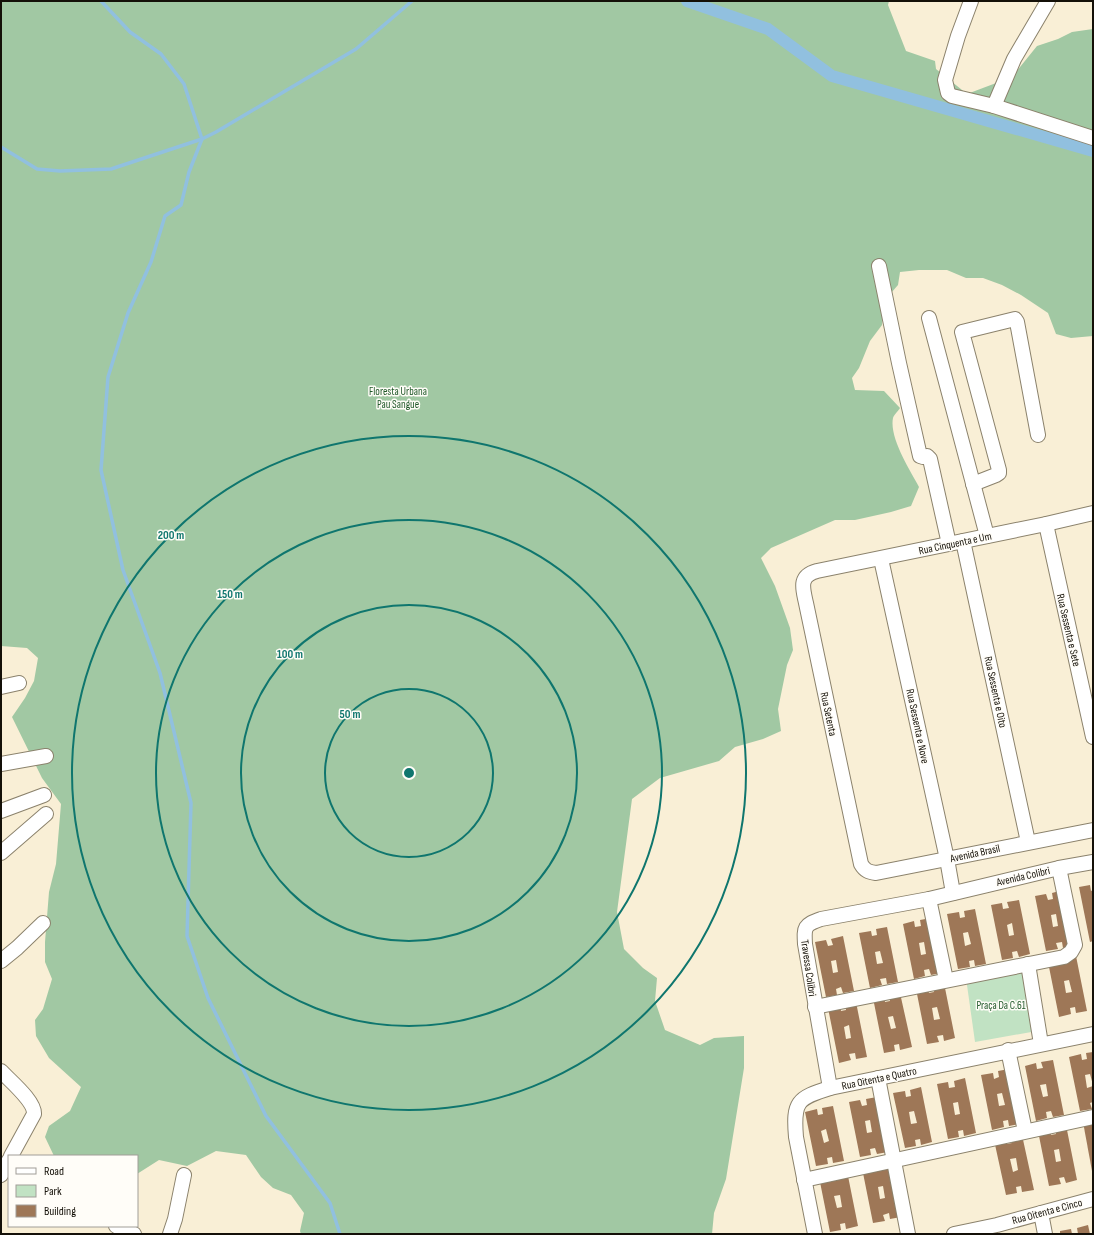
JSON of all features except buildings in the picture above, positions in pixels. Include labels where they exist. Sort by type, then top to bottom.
[{"type":"street","points":[[971,1],[958,36],[945,80],[948,93],[958,98],[994,106],[1093,138]]},
{"type":"street","points":[[994,106],[1014,59],[1048,1]]},
{"type":"street","points":[[879,266],[920,456],[927,456],[930,459],[949,544]]},
{"type":"street","points":[[929,318],[987,536]]},
{"type":"street","points":[[972,484],[996,475],[999,473],[999,470],[962,332],[1015,319],[1017,322],[1038,435]]},
{"type":"street","name":"Rua Cinquenta e Um","points":[[817,571],[963,542],[1093,513]]},
{"type":"street","name":"Rua Sessenta e Sete","points":[[1046,524],[1093,737]]},
{"type":"street","name":"Rua Sessenta e Oito","points":[[963,542],[1028,842]]},
{"type":"street","name":"Rua Sessenta e Nove","points":[[882,559],[947,859],[953,893]]},
{"type":"street","name":"Rua Setenta","points":[[817,571],[806,576],[803,582],[804,589],[861,864]]},
{"type":"street","points":[[1,687],[19,683]]},
{"type":"street","points":[[1,764],[46,756]]},
{"type":"street","points":[[1,811],[44,795]]},
{"type":"street","points":[[1,853],[46,814]]},
{"type":"street","name":"Avenida Brasil","points":[[861,864],[864,869],[869,872],[876,873],[1093,830]]},
{"type":"street","name":"Avenida Colibri","points":[[953,893],[1059,868],[1093,862]]},
{"type":"street","points":[[815,1007],[1064,957],[1071,952],[1075,944],[1059,868]]},
{"type":"street","name":"Travessa Colibri","points":[[830,1088],[805,944],[804,930],[806,926],[811,922],[821,919],[929,899],[953,893]]},
{"type":"street","points":[[929,899],[946,980]]},
{"type":"street","points":[[1,961],[18,948],[43,923]]},
{"type":"street","points":[[1028,964],[1041,1044]]},
{"type":"street","name":"Rua Oitenta e Quatro","points":[[815,1234],[796,1137],[796,1112],[798,1103],[804,1098],[810,1094],[830,1088],[1008,1050],[1093,1034]]},
{"type":"street","points":[[1008,1050],[1025,1131]]},
{"type":"street","points":[[1,1071],[30,1102],[34,1110],[34,1114],[12,1155]]},
{"type":"street","points":[[878,1078],[908,1234]]},
{"type":"street","points":[[804,1180],[1093,1117]]},
{"type":"street","points":[[1,1175],[8,1162]]},
{"type":"street","points":[[170,1234],[175,1219],[184,1175]]},
{"type":"street","name":"Rua Oitenta e Cinco","points":[[954,1234],[998,1229],[1041,1213],[1093,1199]]},
{"type":"street","points":[[1041,1213],[1046,1234]]},
{"type":"street","points":[[118,1227],[134,1234]]},
{"type":"green space","name":"Floresta Urbana Pau Sangue","points":[[1,1],[889,1],[888,5],[906,51],[935,61],[936,69],[967,94],[1012,77],[1037,46],[1058,39],[1072,32],[1093,29],[1093,336],[1071,338],[1056,334],[1048,313],[1021,295],[1002,285],[983,278],[966,278],[947,270],[900,272],[898,285],[884,301],[882,325],[870,341],[859,368],[852,378],[855,390],[884,391],[900,408],[893,418],[894,435],[901,454],[919,487],[911,506],[855,520],[835,520],[771,548],[761,558],[775,586],[790,628],[793,650],[787,665],[778,709],[781,731],[763,739],[735,747],[719,761],[660,778],[632,799],[617,912],[624,949],[643,968],[657,978],[655,1001],[665,1030],[700,1045],[714,1038],[744,1036],[744,1068],[726,1179],[714,1213],[712,1234],[301,1234],[300,1231],[304,1213],[291,1195],[273,1188],[261,1177],[246,1155],[216,1151],[187,1166],[159,1160],[138,1173],[138,1155],[54,1155],[45,1137],[49,1126],[70,1111],[81,1087],[49,1058],[36,1036],[35,1020],[43,1009],[52,979],[45,962],[45,942],[49,892],[56,864],[61,804],[42,778],[12,717],[34,681],[38,658],[27,648],[1,646]]},
{"type":"green space","name":"Praça Da C.61","points":[[1027,966],[1037,1031],[975,1042],[966,978]]},
{"type":"waterway","points":[[1,147],[37,169],[60,171],[111,169],[202,139],[184,84],[161,54],[130,32],[101,1]]},
{"type":"waterway","points":[[340,1234],[330,1203],[266,1116],[208,998],[187,936],[191,803],[160,673],[123,570],[101,470],[108,377],[128,313],[151,262],[165,216],[181,205],[189,172],[202,139],[356,49],[412,1]]},
{"type":"waterway","points":[[687,1],[768,29],[832,76],[1093,151]]}]
